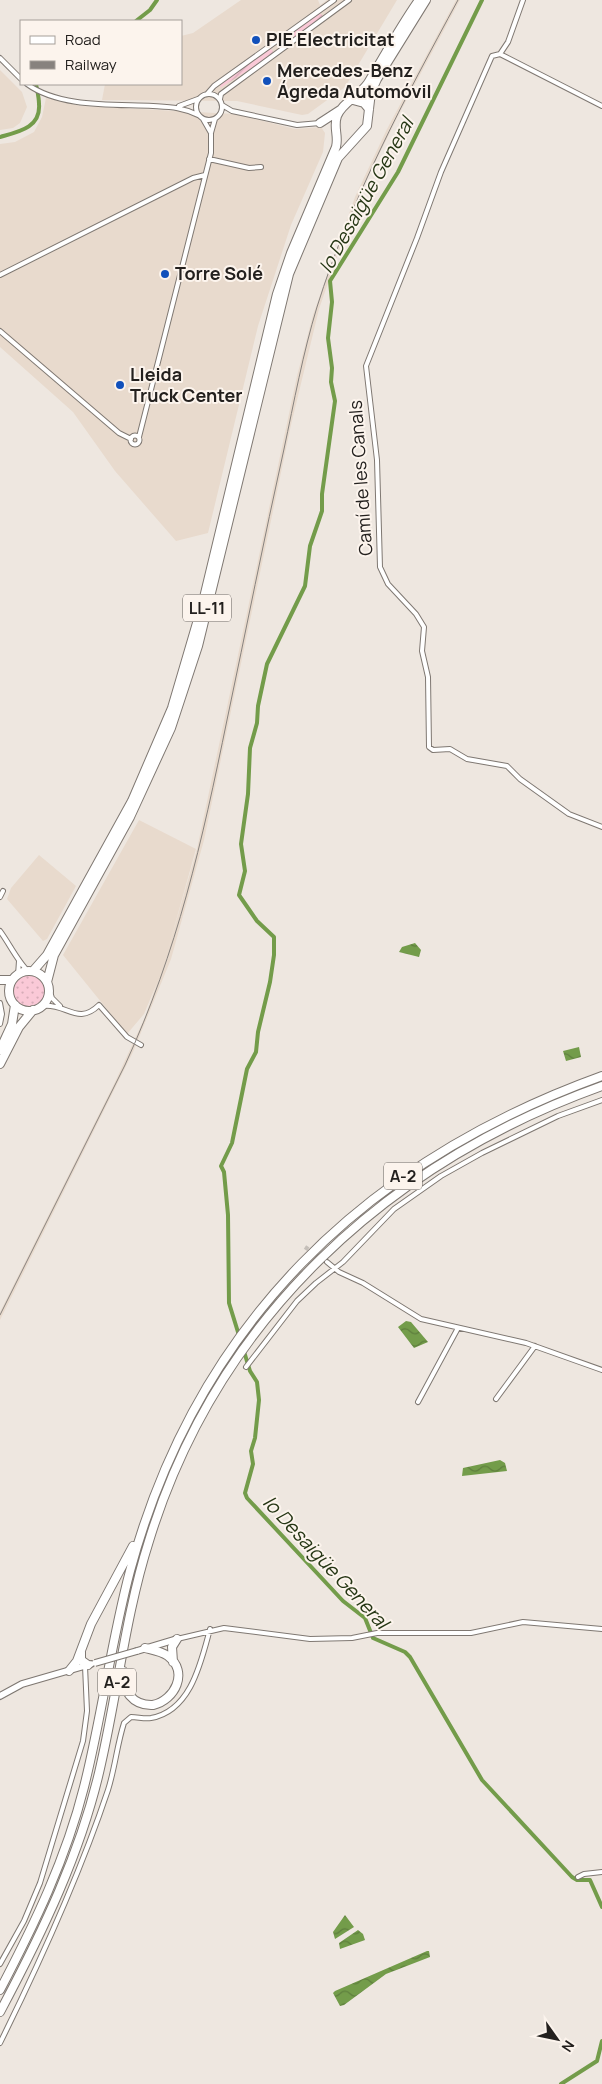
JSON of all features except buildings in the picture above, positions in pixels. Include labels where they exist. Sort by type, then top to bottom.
[{"type":"highway","points":[[320,123],[353,100],[368,82],[419,0]]},
{"type":"highway","name":"LL-11","points":[[42,1006],[47,1000],[54,956],[134,811],[155,766],[176,713],[202,628],[289,274],[335,164],[345,149],[367,126],[371,92],[377,79],[426,0]]},
{"type":"highway","points":[[353,100],[364,103],[369,108]]},
{"type":"highway","name":"LL-11","points":[[31,971],[47,956],[120,825],[150,763],[172,708],[200,614],[277,294],[290,253],[333,154],[336,131],[335,123],[340,110]]},
{"type":"highway","points":[[320,123],[336,131],[343,139],[356,139]]},
{"type":"highway","points":[[0,980],[31,971],[42,976],[48,985]]},
{"type":"highway","points":[[9,993],[15,977]]},
{"type":"highway","points":[[0,986],[9,993],[15,1005],[21,1009],[33,1010]]},
{"type":"highway","points":[[0,1071],[1,1058],[12,1024],[15,1005]]},
{"type":"highway","points":[[1,1058],[19,1026],[33,1010],[42,1006]]},
{"type":"highway","name":"A-2","points":[[69,1671],[81,1652],[91,1624],[126,1560],[146,1517],[176,1442],[203,1394],[243,1332],[280,1287],[310,1254],[354,1214],[400,1178],[448,1147],[491,1123],[529,1105],[602,1076]]},
{"type":"highway","name":"A-2","points":[[0,2012],[53,1905],[84,1822],[101,1766],[134,1594],[149,1539],[170,1482],[190,1438],[214,1394],[239,1355],[283,1298],[322,1256],[362,1220],[408,1185],[461,1150],[504,1128],[602,1086]]},
{"type":"highway","name":"A-2","points":[[0,1990],[47,1895],[76,1818],[98,1731],[124,1593],[146,1517]]},
{"type":"highway","name":"A-2","points":[[149,1539],[149,1550],[123,1671],[123,1683],[127,1692],[142,1704],[153,1705],[162,1702],[173,1694],[177,1684],[178,1673],[173,1662],[172,1647],[177,1639]]},
{"type":"highway","name":"A-2","points":[[141,1649],[160,1652],[173,1662]]},
{"type":"highway","name":"A-2","points":[[81,1652],[82,1660],[89,1665]]},
{"type":"street","points":[[180,106],[207,94],[212,87],[334,0]]},
{"type":"street","points":[[220,115],[222,105],[221,94],[349,0]]},
{"type":"street","name":"Camí de les Canals","points":[[523,0],[508,42],[500,54],[492,56],[443,168],[367,364],[377,468],[379,562],[382,575],[388,584],[417,616],[424,627],[422,651],[428,677],[429,747],[433,750],[450,748],[467,759],[507,766],[520,780],[569,814],[602,827]]},
{"type":"street","points":[[323,8],[328,16]]},
{"type":"street","points":[[272,45],[278,52]]},
{"type":"street","points":[[500,54],[602,106]]},
{"type":"street","points":[[0,58],[20,79]]},
{"type":"street","points":[[29,85],[60,98],[180,106],[203,119],[211,133]]},
{"type":"street","points":[[212,87],[221,94]]},
{"type":"street","points":[[207,94],[215,95],[220,99]]},
{"type":"street","points":[[198,99],[196,106],[198,115]]},
{"type":"street","points":[[222,105],[232,111],[297,125],[320,123]]},
{"type":"street","points":[[0,331],[119,433],[130,439],[132,444],[137,444],[140,441],[139,436],[210,159],[211,133],[215,119],[232,111]]},
{"type":"street","points":[[203,119],[215,119]]},
{"type":"street","points":[[210,159],[249,168],[261,167]]},
{"type":"street","points":[[0,275],[193,178],[205,175]]},
{"type":"street","points":[[130,439],[133,436],[139,436]]},
{"type":"street","points":[[0,897],[3,891]]},
{"type":"street","points":[[0,931],[13,947],[19,961],[31,971]]},
{"type":"street","points":[[15,977],[19,961]]},
{"type":"street","points":[[48,985],[52,998],[62,1007]]},
{"type":"street","points":[[0,1003],[2,1014],[0,1024]]},
{"type":"street","points":[[42,1006],[62,1007],[84,1015],[99,1006],[127,1037],[141,1045]]},
{"type":"street","points":[[246,1367],[297,1301],[319,1280],[335,1269],[386,1215],[441,1176],[501,1143],[558,1116],[602,1100]]},
{"type":"street","points":[[327,1262],[335,1269],[368,1286],[421,1319],[535,1346],[602,1370]]},
{"type":"street","points":[[418,1402],[458,1328]]},
{"type":"street","points":[[496,1398],[535,1346]]},
{"type":"street","points":[[0,1696],[22,1684],[210,1629],[229,1628],[304,1639],[346,1638],[374,1634],[471,1633],[527,1622],[602,1629]]},
{"type":"street","points":[[0,2043],[39,1964],[79,1870],[109,1788],[125,1721],[131,1717],[148,1719],[158,1716],[180,1701],[192,1686],[210,1629]]},
{"type":"street","points":[[0,1964],[24,1921],[37,1890],[83,1741],[87,1711],[89,1665]]},
{"type":"street","points":[[578,1877],[584,1874],[602,1872]]},
{"type":"shaded area","points":[[241,0],[318,0],[320,5],[327,0],[397,0],[345,87],[308,114],[302,115],[237,101],[102,100],[105,85],[182,85],[182,36],[193,33]]},
{"type":"shaded area","points":[[456,0],[460,0],[398,116],[366,181],[346,231],[319,309],[291,425],[204,840],[171,959],[133,1052],[0,1320],[0,1312],[115,1082],[145,1017],[157,983],[144,1014],[127,1034],[63,955],[139,820],[196,849],[167,953],[197,849],[297,376],[313,315],[355,197],[387,129]]},
{"type":"shaded area","points":[[319,12],[324,17],[282,47],[278,46],[277,43]]},
{"type":"shaded area","points":[[269,48],[273,51],[272,55],[220,88],[221,84]]},
{"type":"shaded area","points":[[0,70],[22,92],[27,107],[20,123],[13,128],[0,130]]},
{"type":"shaded area","points":[[46,98],[81,106],[235,114],[295,129],[321,127],[325,133],[323,152],[291,225],[258,326],[208,533],[176,541],[115,471],[73,412],[0,347],[0,144],[15,142],[34,132],[42,117]]},
{"type":"shaded area","points":[[39,855],[76,886],[47,939],[43,941],[7,899],[11,888]]},
{"type":"shaded area","points":[[29,974],[41,979],[46,991],[41,1003],[29,1008],[17,1003],[12,991],[17,979]]},
{"type":"water","points":[[415,943],[421,950],[419,957],[399,952],[402,947]]},
{"type":"water","points":[[579,1047],[581,1057],[566,1061],[563,1051]]},
{"type":"water","points":[[406,1321],[411,1322],[428,1342],[414,1348],[398,1327]]},
{"type":"water","points":[[500,1460],[505,1463],[507,1471],[462,1476],[463,1468]]},
{"type":"water","points":[[345,1915],[354,1927],[335,1939],[333,1932]]},
{"type":"water","points":[[358,1930],[363,1934],[365,1940],[340,1949],[339,1943]]},
{"type":"water","points":[[429,1951],[430,1957],[386,1974],[344,2005],[340,2006],[333,1993],[335,1991]]},
{"type":"waterway","points":[[137,20],[150,10],[157,0]]},
{"type":"waterway","name":"lo Desaigüe General","points":[[482,0],[398,172],[330,281],[332,302],[328,338],[332,368],[331,382],[335,401],[322,494],[322,511],[310,546],[305,586],[267,664],[258,706],[257,723],[250,748],[248,794],[241,844],[245,871],[239,895],[257,921],[274,937],[274,955],[270,982],[258,1032],[256,1052],[247,1069],[232,1143],[221,1166],[224,1172],[228,1215],[229,1303],[250,1371],[257,1382],[259,1400],[255,1438],[251,1451],[253,1464],[245,1493],[247,1498],[343,1601],[365,1618],[373,1638],[405,1652],[410,1657],[482,1780],[572,1877],[577,1880],[590,1880],[602,1907]]},
{"type":"waterway","points":[[0,137],[21,131],[36,119],[39,112],[36,85]]},
{"type":"waterway","name":"lo Desaigüe General","points":[[561,2084],[597,2061],[602,2041]]},
{"type":"tunnel","points":[[305,1247],[327,1262]]},
{"type":"railway","points":[[0,1315],[125,1065],[160,980],[198,852],[299,378],[317,307],[362,188],[399,112],[458,0]]},
{"type":"place","name":"PIE Electricitat","points":[[256,40]]},
{"type":"place","name":"Mercedes-Benz Ágreda Automóvil","points":[[267,81]]},
{"type":"place","name":"Torre Solé","points":[[165,274]]},
{"type":"place","name":"Lleida Truck Center","points":[[120,385]]}]
